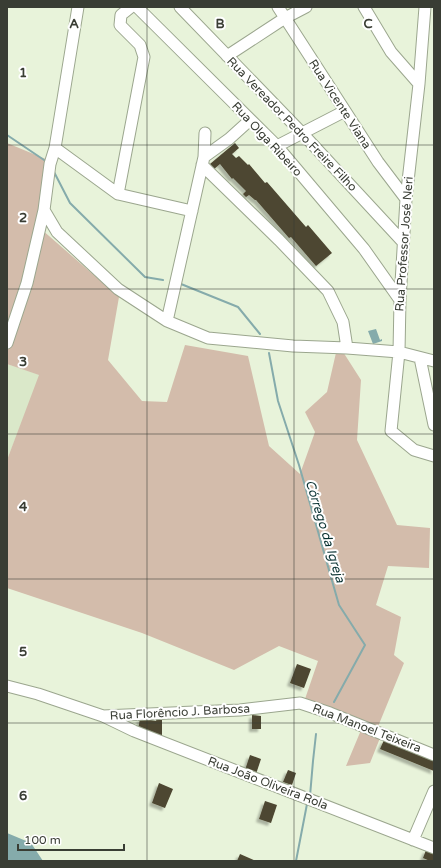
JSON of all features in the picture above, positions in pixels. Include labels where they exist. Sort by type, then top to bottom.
[{"type":"street","points":[[7,343],[27,283],[44,210],[50,164],[55,148],[78,7]]},
{"type":"street","points":[[118,194],[144,56],[140,45],[120,25],[121,15],[131,7]]},
{"type":"street","name":"Rua Olga Ribeiro","points":[[137,7],[277,146],[364,249],[400,300]]},
{"type":"street","name":"Rua Vereador Pedro Freire Filho","points":[[180,7],[302,133],[404,242]]},
{"type":"street","name":"Rua Vicente Viana","points":[[278,7],[378,162],[406,199]]},
{"type":"street","points":[[227,56],[285,18],[306,7]]},
{"type":"street","points":[[364,7],[391,52],[419,84]]},
{"type":"street","name":"Rua Professor José Neri","points":[[425,7],[419,84],[406,199],[400,300],[399,352],[391,431],[414,450],[434,456]]},
{"type":"street","points":[[277,146],[345,111]]},
{"type":"street","points":[[203,161],[250,120]]},
{"type":"street","points":[[167,321],[203,161],[205,133]]},
{"type":"street","points":[[55,148],[118,194],[192,211]]},
{"type":"street","points":[[203,161],[328,291],[343,322],[347,348]]},
{"type":"street","points":[[44,210],[57,232],[118,289],[167,321],[208,338],[293,346],[399,352],[434,361]]},
{"type":"street","points":[[420,358],[434,425]]},
{"type":"street","name":"Rua Florêncio J. Barbosa","points":[[7,686],[38,694],[103,716],[240,710],[300,703]]},
{"type":"street","name":"Rua Manoel Teixeira","points":[[300,703],[330,713],[434,754]]},
{"type":"street","name":"Rua João Oliveira Rola","points":[[103,716],[134,731],[434,848]]},
{"type":"street","points":[[414,840],[434,791]]},
{"type":"shaded area","points":[[7,143],[48,160],[41,229],[119,297],[108,360],[142,401],[167,402],[185,345],[248,356],[269,446],[300,474],[315,432],[305,412],[327,392],[338,344],[361,380],[357,440],[397,525],[430,528],[429,568],[388,566],[376,605],[401,617],[394,655],[404,663],[377,729],[380,738],[370,763],[346,766],[364,723],[305,699],[318,661],[279,646],[234,670],[142,633],[7,588],[7,460],[39,375],[7,364]]},
{"type":"shaded area","points":[[7,364],[40,375],[7,460]]},
{"type":"water","points":[[376,329],[380,340],[382,339],[382,341],[373,344],[368,331]]},
{"type":"water","points":[[7,833],[31,843],[43,861],[7,861]]},
{"type":"building","points":[[235,143],[239,148],[232,154],[236,158],[239,156],[248,165],[249,164],[265,183],[267,182],[306,227],[308,225],[332,253],[316,266],[256,200],[249,195],[246,197],[243,194],[246,191],[233,178],[232,179],[220,164],[214,169],[210,164]]},
{"type":"building","points":[[297,664],[311,669],[304,688],[290,683]]},
{"type":"building","points":[[252,715],[261,716],[261,729],[252,729]]},
{"type":"building","points":[[140,718],[156,721],[157,718],[162,718],[162,740],[138,730]]},
{"type":"building","points":[[384,740],[434,760],[434,771],[380,749]]},
{"type":"building","points":[[250,755],[261,759],[256,774],[245,770]]},
{"type":"building","points":[[288,770],[296,773],[292,785],[283,782]]},
{"type":"building","points":[[159,783],[173,789],[165,808],[152,803]]},
{"type":"building","points":[[265,801],[277,805],[271,823],[259,819]]},
{"type":"building","points":[[426,850],[434,853],[434,861],[423,858]]},
{"type":"building","points":[[240,854],[256,861],[237,861]]},
{"type":"waterway","name":"Córrego da Igreja","points":[[7,135],[47,162]]},
{"type":"waterway","name":"Córrego da Igreja","points":[[53,170],[70,203],[145,277],[163,280]]},
{"type":"waterway","name":"Córrego da Igreja","points":[[181,284],[238,307],[260,334]]},
{"type":"waterway","name":"Córrego da Igreja","points":[[269,353],[278,401],[299,465],[339,605],[365,645],[334,702]]},
{"type":"waterway","name":"Córrego da Igreja","points":[[310,796],[316,734]]},
{"type":"waterway","name":"Córrego da Igreja","points":[[296,861],[307,804]]}]
